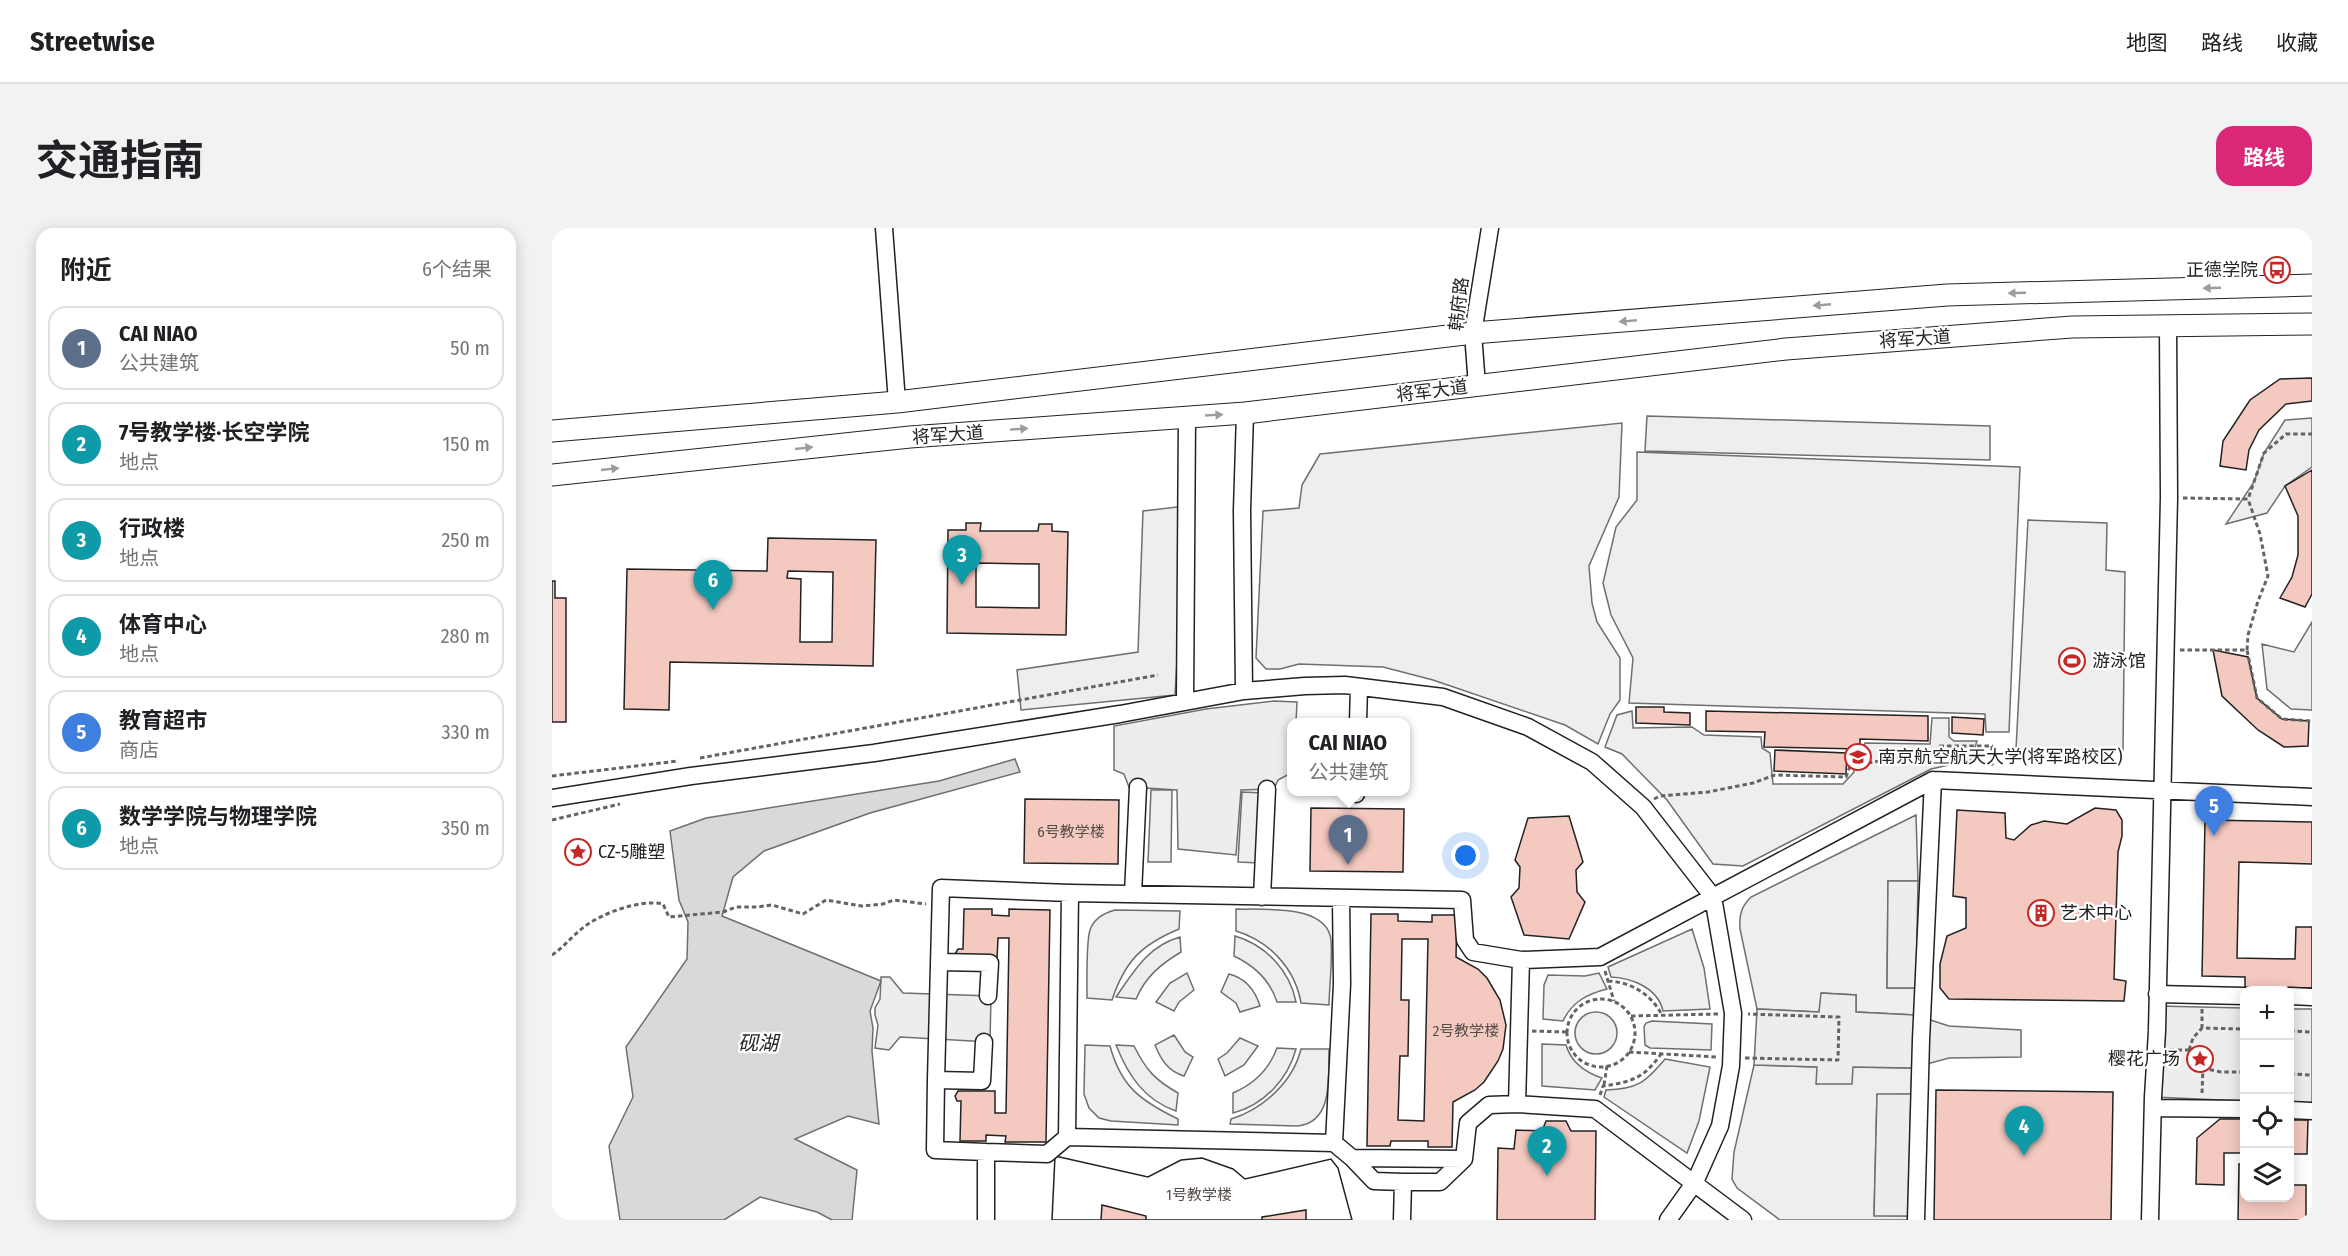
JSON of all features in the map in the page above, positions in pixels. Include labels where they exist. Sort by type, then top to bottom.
[{"type":"main road","name":"将军大道","points":[[552,431],[897,402],[1473,333],[1947,295],[2312,285]]},
{"type":"main road","name":"将军大道","points":[[552,475],[910,437],[1245,413],[1797,348],[2072,327],[2312,324]]},
{"type":"street","points":[[884,228],[897,402]]},
{"type":"street","name":"韩府路","points":[[1477,386],[1473,333],[1490,228]]},
{"type":"street","points":[[2151,1220],[2169,498],[2168,326]]},
{"type":"street","points":[[1244,691],[1242,510],[1245,413]]},
{"type":"street","points":[[1185,702],[1187,416]]},
{"type":"street","points":[[552,798],[691,776],[874,753],[1120,714],[1244,691],[1305,686],[1359,687],[1443,698],[1528,727],[1592,762],[1643,807],[1713,897],[1733,1013],[1731,1066],[1720,1126],[1695,1182],[1668,1220]]},
{"type":"street","points":[[1358,718],[1359,687]]},
{"type":"street","points":[[1743,1220],[1595,1109],[1517,1104],[1489,1105],[1468,1123],[1464,1159],[1440,1182],[1374,1181],[1334,1143],[1067,1137],[1047,1154],[935,1150],[941,888],[1070,893],[1462,900],[1465,940],[1473,952],[1521,960],[1600,957],[1933,780],[2312,797]]},
{"type":"street","points":[[1916,1220],[1921,1028],[1933,780]]},
{"type":"street","points":[[1133,894],[1138,787]]},
{"type":"street","points":[[1262,897],[1268,789]]},
{"type":"street","points":[[1067,1137],[1070,893]]},
{"type":"street","points":[[1334,1143],[1342,984],[1341,898]]},
{"type":"street","points":[[1517,1104],[1521,960]]},
{"type":"street","points":[[939,962],[990,963],[988,996]]},
{"type":"street","points":[[2157,994],[2240,996]]},
{"type":"street","points":[[2294,996],[2312,996]]},
{"type":"street","points":[[936,1080],[982,1081],[984,1042]]},
{"type":"street","points":[[2153,1108],[2240,1109]]},
{"type":"street","points":[[2294,1110],[2312,1111]]},
{"type":"street","points":[[986,1152],[986,1220]]},
{"type":"street","points":[[1352,1158],[1464,1159]]},
{"type":"street","points":[[1402,1220],[1403,1182]]},
{"type":"path","points":[[2312,434],[2286,434],[2264,453],[2248,499],[2260,534],[2268,576],[2251,624],[2247,650],[2257,698],[2282,719],[2312,721]]},
{"type":"path","points":[[2169,498],[2248,499]]},
{"type":"path","points":[[2165,650],[2247,650]]},
{"type":"path","points":[[695,759],[1158,675]]},
{"type":"path","points":[[1643,807],[1660,796],[1708,792],[1753,783],[1775,775],[1846,777],[1850,766],[1934,753],[1940,746],[1992,746],[1991,783]]},
{"type":"path","points":[[552,776],[683,760]]},
{"type":"path","points":[[552,955],[564,947],[583,928],[606,914],[653,902],[663,904],[669,917],[723,912],[736,907],[772,905],[803,914],[826,900],[862,906],[883,904],[894,900],[941,905]]},
{"type":"path","points":[[1600,957],[1614,1001]]},
{"type":"path","points":[[1608,981],[1624,983],[1640,991],[1649,997],[1662,1015]]},
{"type":"path","points":[[1603,998],[1614,1001],[1624,1006],[1631,1016],[1635,1027],[1635,1038],[1624,1058],[1607,1066],[1592,1066],[1581,1061],[1573,1053],[1568,1043],[1569,1021],[1574,1011],[1593,999],[1603,998]]},
{"type":"path","points":[[2240,1029],[2202,1028],[2193,1038],[2189,1050],[2193,1066],[2221,1072],[2240,1072]]},
{"type":"path","points":[[1519,1030],[1567,1032]]},
{"type":"path","points":[[2294,1031],[2312,1032]]},
{"type":"path","points":[[2156,1050],[2189,1050]]},
{"type":"path","points":[[1603,1086],[1625,1083],[1639,1077],[1661,1054]]},
{"type":"path","points":[[1595,1109],[1607,1066]]},
{"type":"path","points":[[2202,1108],[2203,1068]]},
{"type":"path","points":[[2294,1074],[2312,1075]]},
{"type":"shaded area","points":[[1647,416],[1990,426],[1990,460],[1645,451]]},
{"type":"shaded area","points":[[2312,418],[2312,467],[2285,486],[2267,513],[2226,524],[2254,482],[2264,453],[2285,420]]},
{"type":"shaded area","points":[[1622,423],[1619,497],[1589,566],[1592,603],[1597,622],[1620,658],[1620,700],[1610,714],[1598,744],[1565,725],[1433,680],[1383,667],[1299,664],[1280,669],[1266,669],[1256,658],[1263,511],[1299,508],[1302,485],[1320,454]]},
{"type":"shaded area","points":[[1637,452],[2020,467],[2009,732],[1986,732],[1985,714],[1629,703],[1633,658],[1611,615],[1603,583],[1616,527],[1637,500]]},
{"type":"shaded area","points":[[1186,506],[1175,695],[1021,710],[1017,670],[1138,652],[1143,511]]},
{"type":"shaded area","name":"游泳馆","points":[[2028,520],[2107,523],[2106,570],[2125,572],[2123,750],[2016,749]]},
{"type":"shaded area","points":[[2312,622],[2312,710],[2291,709],[2267,689],[2262,644],[2294,652]]},
{"type":"shaded area","points":[[1274,701],[1297,702],[1296,718],[1287,718],[1287,775],[1278,780],[1274,789],[1241,790],[1236,855],[1178,849],[1177,790],[1129,787],[1124,774],[1114,770],[1114,726],[1206,709]]},
{"type":"shaded area","points":[[1632,711],[1633,728],[1692,727],[1704,735],[1761,737],[1762,748],[1770,753],[1773,784],[1843,784],[1854,772],[1853,759],[1862,753],[1865,743],[1930,744],[1932,718],[1949,718],[1949,737],[1954,741],[1977,741],[1971,760],[1931,769],[1743,866],[1713,864],[1667,800],[1622,754],[1605,747],[1617,715]]},
{"type":"shaded area","points":[[1151,790],[1172,790],[1171,862],[1148,862]]},
{"type":"shaded area","points":[[1242,792],[1264,793],[1259,863],[1238,862]]},
{"type":"shaded area","points":[[1916,815],[1918,881],[1888,881],[1887,988],[1916,988],[1915,1015],[1856,1012],[1856,995],[1822,993],[1819,1012],[1757,1009],[1740,929],[1741,912],[1745,904],[1751,897]]},
{"type":"shaded area","points":[[1888,881],[1918,881],[1916,988],[1887,988]]},
{"type":"shaded area","points":[[1236,909],[1274,909],[1303,913],[1324,925],[1331,941],[1329,1005],[1301,1003],[1293,978],[1279,958],[1259,942],[1236,931]]},
{"type":"shaded area","points":[[1115,910],[1180,911],[1179,929],[1154,941],[1136,956],[1117,986],[1112,1000],[1087,998],[1087,953],[1090,930],[1100,917]]},
{"type":"shaded area","points":[[1692,929],[1704,968],[1710,1009],[1663,1011],[1656,996],[1650,990],[1635,982],[1611,977],[1608,967]]},
{"type":"shaded area","points":[[1235,936],[1257,946],[1275,961],[1288,980],[1296,1002],[1277,1002],[1261,974],[1234,956]]},
{"type":"shaded area","points":[[1180,937],[1181,952],[1155,971],[1144,984],[1136,999],[1116,997],[1150,953]]},
{"type":"shaded area","points":[[1187,973],[1194,990],[1179,1002],[1174,1011],[1156,1002],[1170,983]]},
{"type":"shaded area","points":[[1599,973],[1607,989],[1581,1000],[1563,1021],[1543,1019],[1544,985],[1548,975],[1585,976]]},
{"type":"shaded area","points":[[1229,974],[1249,985],[1260,1006],[1240,1012],[1236,1003],[1221,992]]},
{"type":"shaded area","points":[[881,977],[890,977],[903,993],[991,996],[990,1042],[900,1037],[889,1050],[875,1048],[878,1025],[875,1008],[880,999]]},
{"type":"shaded area","points":[[1821,993],[1856,995],[1856,1012],[1915,1015],[1949,1026],[2021,1030],[2021,1057],[1949,1058],[1912,1068],[1853,1067],[1852,1084],[1816,1084],[1817,1067],[1754,1065],[1757,1009],[1819,1012]]},
{"type":"shaded area","name":"樱花广场","points":[[2157,1006],[2240,1008],[2240,1101],[2153,1097]]},
{"type":"shaded area","points":[[2294,1009],[2312,1009],[2312,1103],[2294,1102]]},
{"type":"shaded area","points":[[1596,1012],[1604,1013],[1611,1018],[1616,1025],[1616,1041],[1611,1048],[1604,1053],[1596,1054],[1588,1053],[1581,1048],[1576,1041],[1575,1033],[1576,1025],[1581,1018],[1588,1013]]},
{"type":"shaded area","points":[[1652,1021],[1712,1024],[1711,1050],[1650,1048],[1645,1045],[1644,1027],[1646,1023]]},
{"type":"shaded area","points":[[1174,1035],[1185,1052],[1193,1057],[1184,1076],[1166,1064],[1155,1045]]},
{"type":"shaded area","points":[[1240,1038],[1258,1046],[1244,1065],[1225,1076],[1218,1059],[1227,1053]]},
{"type":"shaded area","points":[[1542,1044],[1566,1045],[1579,1066],[1602,1078],[1595,1090],[1542,1086]]},
{"type":"shaded area","points":[[1085,1045],[1110,1046],[1120,1072],[1134,1091],[1153,1106],[1178,1119],[1178,1125],[1111,1121],[1099,1118],[1089,1108],[1084,1094]]},
{"type":"shaded area","points":[[1116,1045],[1134,1046],[1152,1074],[1178,1093],[1176,1111],[1155,1100],[1138,1085]]},
{"type":"shaded area","points":[[1277,1048],[1296,1049],[1281,1080],[1255,1104],[1233,1113],[1233,1093],[1260,1075],[1270,1063]]},
{"type":"shaded area","points":[[1301,1049],[1329,1049],[1327,1096],[1318,1116],[1310,1123],[1298,1126],[1230,1124],[1231,1119],[1254,1108],[1275,1093],[1291,1072]]},
{"type":"shaded area","points":[[1665,1059],[1710,1067],[1699,1121],[1687,1153],[1604,1097],[1606,1090],[1625,1088],[1640,1083],[1652,1074]]},
{"type":"shaded area","points":[[1754,1065],[1818,1067],[1817,1084],[1853,1067],[1912,1068],[1911,1094],[1877,1095],[1874,1215],[1908,1216],[1908,1220],[1780,1220],[1737,1188],[1732,1179],[1734,1152]]},
{"type":"shaded area","points":[[1877,1094],[1911,1094],[1908,1216],[1874,1216]]},
{"type":"water","name":"砚湖","points":[[1015,759],[1020,772],[870,813],[764,851],[733,877],[722,916],[881,981],[870,1011],[879,1124],[848,1116],[795,1139],[857,1170],[852,1220],[832,1220],[817,1212],[760,1197],[724,1220],[620,1220],[609,1146],[633,1097],[626,1047],[687,959],[688,922],[679,900],[670,831],[706,818],[939,781]]},
{"type":"building","points":[[2312,378],[2312,401],[2286,404],[2259,430],[2249,450],[2246,470],[2220,466],[2223,441],[2250,400],[2280,379]]},
{"type":"building","points":[[2312,470],[2312,594],[2305,607],[2280,598],[2292,577],[2298,555],[2298,516],[2285,486]]},
{"type":"building","points":[[966,523],[981,523],[980,531],[1038,531],[1039,524],[1052,524],[1052,531],[1068,532],[1066,635],[947,633],[948,530],[966,530]],"holes":[[[976,563],[1039,564],[1039,608],[976,607]]]},
{"type":"building","points":[[768,538],[876,540],[873,666],[670,662],[669,710],[624,709],[627,569],[767,571]],"holes":[[[788,571],[833,572],[832,642],[800,642],[801,579],[787,578]]]},
{"type":"building","points":[[552,581],[555,581],[555,598],[566,598],[566,722],[552,722]]},
{"type":"building","points":[[2213,650],[2248,657],[2257,698],[2282,719],[2309,721],[2308,746],[2284,747],[2258,730],[2222,696]]},
{"type":"building","points":[[1636,707],[1664,707],[1664,712],[1690,713],[1690,725],[1636,723]]},
{"type":"building","points":[[1706,711],[1928,716],[1928,741],[1860,739],[1860,749],[1764,747],[1765,732],[1706,731]]},
{"type":"building","points":[[1952,717],[1984,719],[1983,735],[1952,733]]},
{"type":"building","points":[[1775,750],[1847,753],[1846,774],[1774,771]]},
{"type":"building","points":[[1025,799],[1119,800],[1118,864],[1024,863]]},
{"type":"building","points":[[1311,808],[1404,809],[1403,872],[1310,871]]},
{"type":"building","name":"艺术中心","points":[[2095,808],[2116,810],[2122,820],[2122,836],[2118,852],[2114,979],[2126,981],[2124,1001],[1949,999],[1940,988],[1940,964],[1947,936],[1966,928],[1966,898],[1953,896],[1957,810],[2005,813],[2006,838],[2014,840],[2031,825],[2044,821],[2067,824]]},
{"type":"building","points":[[1569,816],[1583,862],[1576,870],[1577,892],[1585,902],[1569,939],[1524,935],[1511,897],[1519,888],[1520,867],[1515,860],[1528,818]]},
{"type":"building","points":[[2205,820],[2312,822],[2312,864],[2239,862],[2237,958],[2295,959],[2296,927],[2312,927],[2312,988],[2245,986],[2245,977],[2202,976]]},
{"type":"building","points":[[964,909],[992,909],[992,915],[1009,916],[1009,909],[1050,910],[1046,1142],[1005,1142],[1006,1136],[986,1135],[986,1141],[960,1141],[961,1101],[957,1101],[955,1096],[958,1091],[995,1091],[995,1113],[1006,1113],[1009,938],[998,938],[997,960],[955,954],[958,949],[963,949]]},
{"type":"building","points":[[1371,914],[1398,914],[1398,921],[1432,922],[1432,915],[1457,915],[1456,957],[1478,969],[1487,978],[1500,1000],[1506,1025],[1503,1049],[1484,1082],[1475,1090],[1453,1102],[1452,1147],[1428,1147],[1428,1141],[1391,1141],[1390,1146],[1367,1146]],"holes":[[[1402,939],[1428,939],[1424,1121],[1398,1120],[1400,1056],[1408,1056],[1409,1000],[1401,1000]]]},
{"type":"building","points":[[1936,1090],[2113,1092],[2111,1220],[1934,1220]]},
{"type":"building","points":[[2220,1119],[2240,1119],[2240,1153],[2224,1153],[2224,1185],[2196,1184],[2197,1138]]},
{"type":"building","points":[[2294,1120],[2308,1120],[2307,1154],[2294,1154]]},
{"type":"building","points":[[1546,1121],[1566,1121],[1571,1131],[1596,1131],[1595,1220],[1497,1220],[1498,1148],[1514,1149],[1516,1130],[1542,1131]]},
{"type":"building","points":[[1055,1156],[1148,1177],[1181,1160],[1202,1158],[1233,1169],[1245,1179],[1331,1159],[1338,1168],[1352,1220],[1146,1220],[1146,1216],[1102,1205],[1101,1220],[1052,1220]]},
{"type":"building","points":[[1055,1156],[1148,1177],[1181,1160],[1202,1158],[1233,1169],[1245,1179],[1331,1159],[1338,1168],[1352,1220],[1306,1220],[1306,1210],[1262,1217],[1262,1220],[1052,1220]]},
{"type":"building","points":[[2239,1164],[2240,1202],[2294,1202],[2294,1185],[2306,1185],[2306,1220],[2238,1220]]},
{"type":"place","name":"正德学院","points":[[2277,270]]},
{"type":"place","name":"行政楼","points":[[962,585]]},
{"type":"place","name":"数学学院与物理学院","points":[[713,610]]},
{"type":"place","name":"游泳馆","points":[[2072,661]]},
{"type":"place","name":"南京航空航天大学(将军路校区)","points":[[1858,757]]},
{"type":"place","name":"教育超市","points":[[2214,836]]},
{"type":"place","name":"CZ-5雕塑","points":[[578,852]]},
{"type":"place","name":"CAI NIAO","points":[[1348,865]]},
{"type":"place","name":"艺术中心","points":[[2041,913]]},
{"type":"place","name":"樱花广场","points":[[2200,1059]]},
{"type":"place","name":"体育中心","points":[[2024,1156]]},
{"type":"place","name":"7号教学楼·长空学院","points":[[1547,1176]]}]
